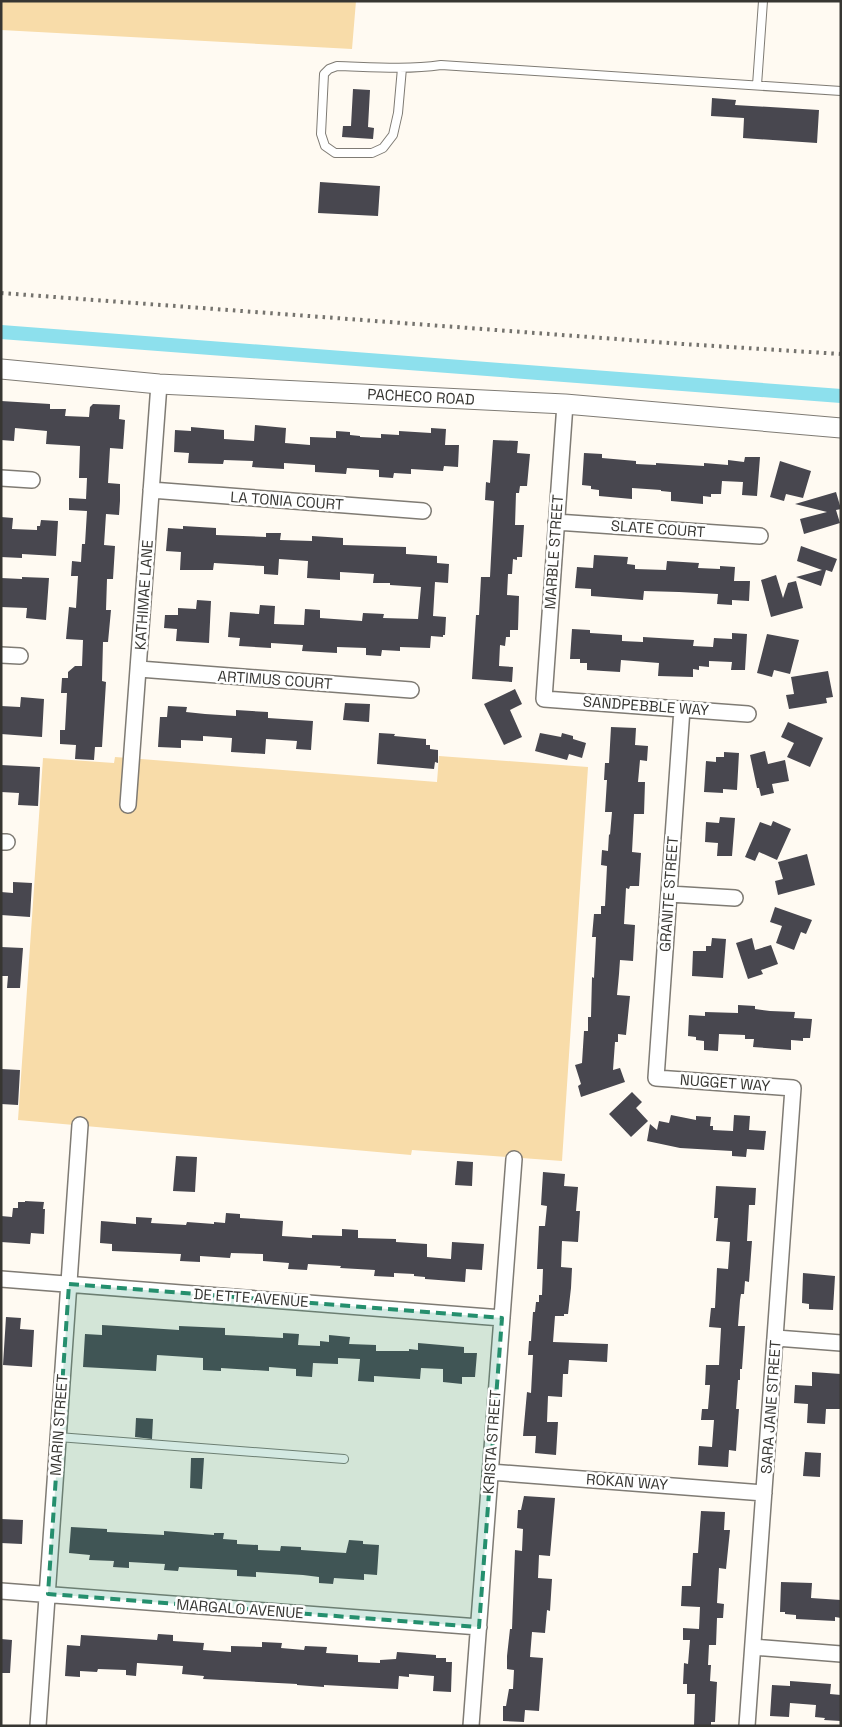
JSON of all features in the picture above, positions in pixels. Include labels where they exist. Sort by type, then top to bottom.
[{"type":"street","name":"PACHECO ROAD","points":[[1,369],[159,384],[565,404],[841,428]]},
{"type":"street","name":"KATHIMAE LANE","points":[[128,805],[159,384]]},
{"type":"street","name":"MARBLE STREET","points":[[544,699],[565,404]]},
{"type":"street","points":[[1,478],[32,480]]},
{"type":"street","name":"LA TONIA COURT","points":[[152,490],[423,511]]},
{"type":"street","name":"SLATE COURT","points":[[556,522],[760,536]]},
{"type":"street","points":[[1,655],[20,656]]},
{"type":"street","name":"ARTIMUS COURT","points":[[139,669],[411,690]]},
{"type":"street","name":"SANDPEBBLE WAY","points":[[544,699],[748,714]]},
{"type":"street","name":"GRANITE STREET","points":[[656,1078],[682,709]]},
{"type":"street","points":[[669,894],[735,898]]},
{"type":"street","name":"NUGGET WAY","points":[[656,1078],[793,1088]]},
{"type":"street","name":"SARA JANE STREET","points":[[747,1726],[793,1088]]},
{"type":"street","name":"MARIN STREET","points":[[38,1726],[80,1125]]},
{"type":"street","name":"KRISTA STREET","points":[[471,1726],[514,1159]]},
{"type":"street","name":"DE ETTE AVENUE","points":[[1,1279],[502,1318]]},
{"type":"street","points":[[776,1338],[841,1342]]},
{"type":"street","name":"ROKAN WAY","points":[[490,1472],[764,1492]]},
{"type":"street","name":"MARGALO AVENUE","points":[[1,1590],[479,1627]]},
{"type":"street","points":[[753,1647],[841,1654]]},
{"type":"lane","points":[[758,85],[763,1]]},
{"type":"lane","points":[[402,68],[395,128],[383,148],[372,153],[335,153],[325,146],[321,134],[324,74],[329,69],[337,66],[402,68],[440,66],[841,91]]},
{"type":"lane","points":[[58,1438],[344,1459]]},
{"type":"highlighted area","points":[[69,1284],[502,1318],[479,1627],[48,1594]]},
{"type":"shaded area","points":[[1,1],[356,1],[352,49],[1,30]]},
{"type":"shaded area","points":[[439,756],[588,767],[562,1161],[412,1150],[411,1155],[18,1120],[43,758],[114,763],[115,757],[437,782]]},
{"type":"building","points":[[353,89],[370,90],[368,127],[374,128],[373,139],[342,137],[343,126],[351,126]]},
{"type":"building","points":[[712,98],[736,100],[735,105],[819,110],[817,143],[743,138],[744,118],[711,116]]},
{"type":"building","points":[[320,182],[380,186],[378,216],[318,213]]},
{"type":"building","points":[[1,401],[50,404],[50,409],[66,409],[65,416],[89,417],[90,407],[93,404],[120,405],[119,419],[125,420],[123,449],[110,448],[108,483],[120,484],[120,501],[119,515],[106,514],[104,545],[115,546],[113,579],[107,579],[106,610],[111,610],[108,642],[103,642],[102,681],[106,682],[102,747],[95,747],[94,760],[75,759],[76,745],[60,744],[60,730],[65,730],[67,693],[61,693],[62,678],[68,678],[68,672],[75,666],[82,666],[83,640],[66,639],[69,607],[76,608],[78,576],[71,576],[72,561],[81,562],[82,544],[85,544],[87,511],[69,510],[69,498],[86,499],[87,478],[79,478],[80,446],[46,444],[47,431],[15,428],[14,441],[1,440]]},
{"type":"building","points":[[255,425],[286,428],[285,443],[310,445],[310,437],[336,438],[336,431],[350,432],[350,435],[360,437],[381,438],[381,434],[399,435],[399,431],[431,433],[431,428],[446,429],[445,445],[459,445],[458,467],[444,466],[443,471],[411,469],[411,474],[394,473],[393,478],[379,477],[379,470],[347,468],[346,474],[315,472],[315,465],[284,463],[284,469],[252,467],[253,461],[224,460],[223,464],[188,463],[189,453],[174,452],[175,430],[191,431],[191,427],[224,430],[224,439],[254,441]]},
{"type":"building","points":[[493,440],[518,441],[517,453],[530,454],[527,486],[520,486],[519,493],[516,493],[515,525],[524,525],[522,557],[517,557],[517,560],[513,559],[512,574],[508,574],[507,595],[519,596],[518,630],[510,630],[510,637],[506,637],[505,646],[500,645],[499,666],[513,667],[512,682],[472,679],[476,615],[479,615],[481,577],[490,577],[494,501],[485,500],[486,482],[490,483]]},
{"type":"building","points":[[584,453],[602,454],[602,458],[636,461],[636,464],[656,465],[656,463],[704,466],[704,463],[728,465],[728,460],[744,462],[745,457],[760,457],[757,496],[742,495],[743,482],[722,481],[721,494],[711,494],[711,497],[703,496],[703,504],[671,501],[671,492],[661,490],[632,488],[632,499],[599,496],[599,490],[591,489],[591,486],[582,485]]},
{"type":"building","points":[[780,461],[811,471],[803,498],[786,494],[784,501],[770,497]]},
{"type":"building","points":[[836,492],[841,509],[836,510],[840,523],[804,534],[800,519],[827,512],[795,504]]},
{"type":"building","points":[[1,517],[13,518],[12,529],[37,530],[41,520],[58,521],[56,556],[22,554],[22,558],[1,557]]},
{"type":"building","points":[[183,526],[216,528],[216,535],[266,537],[266,533],[281,533],[280,540],[312,541],[312,536],[343,538],[343,545],[406,547],[406,554],[437,556],[437,563],[449,564],[448,583],[435,582],[433,616],[446,617],[445,635],[443,637],[431,636],[430,648],[400,647],[400,651],[382,650],[381,656],[366,655],[366,648],[337,647],[337,653],[302,651],[303,645],[271,643],[271,648],[239,646],[240,638],[228,637],[230,612],[259,614],[260,605],[275,606],[274,624],[304,625],[305,609],[320,610],[320,618],[362,621],[363,613],[384,614],[383,618],[418,619],[421,587],[373,583],[374,574],[340,572],[340,580],[307,578],[308,561],[279,559],[278,575],[264,574],[264,566],[214,563],[213,570],[180,570],[181,552],[166,551],[168,528],[183,529]]},
{"type":"building","points":[[801,546],[837,559],[832,572],[826,570],[821,586],[796,577],[822,570],[797,561]]},
{"type":"building","points":[[594,555],[628,557],[627,564],[635,565],[635,569],[666,570],[667,561],[699,563],[698,568],[720,569],[720,566],[735,567],[734,581],[750,581],[749,601],[732,600],[732,605],[717,604],[718,594],[679,592],[644,591],[643,600],[591,596],[591,589],[575,588],[577,567],[593,568]]},
{"type":"building","points":[[776,575],[783,598],[788,583],[796,581],[803,608],[771,617],[761,580]]},
{"type":"building","points":[[22,577],[49,578],[46,620],[26,618],[27,608],[1,607],[1,578],[22,579]]},
{"type":"building","points":[[197,600],[211,601],[209,643],[176,641],[177,629],[164,628],[165,615],[178,615],[178,608],[196,609]]},
{"type":"building","points":[[572,629],[590,630],[590,633],[622,635],[622,641],[643,642],[643,637],[694,640],[693,646],[713,647],[714,638],[732,639],[732,633],[747,634],[745,670],[731,670],[732,662],[709,661],[709,667],[699,666],[699,670],[693,669],[693,677],[658,676],[659,663],[621,660],[620,672],[587,670],[587,663],[580,663],[580,659],[570,659]]},
{"type":"building","points":[[767,634],[799,640],[790,674],[774,670],[772,677],[757,673]]},
{"type":"building","points":[[828,671],[833,697],[826,698],[827,703],[789,709],[786,695],[794,694],[791,677]]},
{"type":"building","points":[[515,689],[522,704],[510,710],[522,737],[504,745],[484,704]]},
{"type":"building","points":[[21,697],[44,699],[42,737],[1,734],[1,706],[20,707]]},
{"type":"building","points":[[345,703],[370,704],[369,722],[343,720]]},
{"type":"building","points":[[168,706],[187,707],[186,712],[236,716],[236,710],[268,712],[268,718],[313,721],[311,750],[296,749],[297,741],[266,739],[265,754],[231,752],[232,738],[203,736],[203,741],[181,740],[181,748],[158,747],[160,717],[167,717]]},
{"type":"building","points":[[788,722],[823,738],[810,767],[787,757],[794,743],[781,737]]},
{"type":"building","points":[[611,727],[636,728],[635,745],[648,746],[647,761],[640,760],[638,782],[645,782],[644,814],[634,814],[632,852],[641,853],[639,886],[626,888],[624,924],[635,925],[633,961],[620,960],[617,995],[630,996],[626,1035],[618,1034],[618,1042],[615,1042],[613,1070],[620,1068],[625,1082],[581,1097],[578,1086],[581,1084],[575,1065],[582,1063],[584,1031],[588,1031],[588,1017],[591,1017],[596,937],[592,937],[594,914],[601,914],[601,906],[605,906],[607,866],[601,865],[602,850],[608,851],[612,812],[605,812],[607,780],[604,780],[605,763],[609,763]]},
{"type":"building","points":[[379,733],[426,739],[426,745],[430,745],[430,749],[438,750],[438,763],[435,762],[434,769],[377,764]]},
{"type":"building","points":[[540,733],[561,737],[562,733],[586,743],[582,758],[569,754],[567,760],[535,751]]},
{"type":"building","points":[[765,751],[768,764],[785,760],[789,781],[772,784],[774,793],[761,796],[759,788],[757,788],[750,755]]},
{"type":"building","points":[[724,752],[739,753],[737,790],[723,789],[723,793],[704,792],[706,761],[716,762],[716,757],[724,757]]},
{"type":"building","points":[[1,765],[40,767],[38,806],[18,805],[19,793],[1,792]]},
{"type":"building","points":[[720,817],[735,818],[732,856],[717,856],[718,843],[705,842],[706,822],[719,823]]},
{"type":"building","points":[[773,821],[791,829],[777,860],[759,852],[755,861],[745,857],[760,822],[771,826]]},
{"type":"building","points":[[807,854],[815,885],[778,895],[775,881],[783,879],[778,862]]},
{"type":"building","points":[[13,882],[32,883],[30,917],[1,915],[1,892],[13,893]]},
{"type":"building","points":[[775,907],[812,920],[806,934],[801,932],[794,950],[776,943],[782,926],[770,922]]},
{"type":"building","points":[[712,938],[726,939],[723,978],[692,976],[693,951],[706,951],[706,946],[711,946]]},
{"type":"building","points":[[752,938],[755,950],[771,945],[778,964],[761,970],[763,974],[748,979],[736,943]]},
{"type":"building","points":[[1,947],[23,948],[20,988],[7,988],[8,976],[1,976]]},
{"type":"building","points":[[738,1005],[755,1006],[755,1009],[770,1011],[795,1012],[794,1018],[812,1019],[810,1038],[803,1038],[803,1041],[791,1040],[791,1050],[753,1047],[754,1039],[745,1039],[745,1035],[719,1034],[718,1051],[704,1050],[704,1041],[688,1036],[689,1015],[705,1016],[705,1012],[738,1013]]},
{"type":"building","points":[[1,1069],[20,1070],[18,1105],[1,1104]]},
{"type":"building","points":[[632,1092],[642,1102],[636,1108],[648,1121],[631,1137],[609,1114]]},
{"type":"building","points":[[671,1115],[696,1120],[696,1116],[711,1117],[710,1126],[713,1126],[713,1130],[733,1131],[734,1115],[750,1116],[749,1130],[766,1131],[764,1150],[747,1149],[746,1157],[732,1156],[732,1151],[680,1148],[647,1141],[650,1124],[657,1130],[659,1121],[669,1123]]},
{"type":"building","points":[[176,1156],[197,1157],[195,1192],[173,1191]]},
{"type":"building","points":[[457,1161],[473,1162],[472,1186],[455,1185]]},
{"type":"building","points":[[543,1172],[565,1174],[564,1186],[578,1187],[576,1211],[580,1211],[578,1242],[562,1241],[561,1267],[572,1268],[571,1288],[568,1314],[555,1316],[553,1342],[608,1344],[607,1362],[569,1360],[568,1374],[563,1374],[562,1397],[548,1396],[547,1422],[558,1422],[556,1455],[535,1453],[536,1436],[523,1436],[527,1392],[531,1393],[533,1355],[528,1355],[529,1341],[531,1341],[533,1312],[535,1312],[536,1302],[539,1302],[539,1295],[542,1295],[543,1269],[537,1269],[539,1226],[545,1226],[547,1206],[541,1205]]},
{"type":"building","points":[[716,1186],[756,1188],[755,1205],[749,1205],[747,1241],[752,1241],[749,1282],[745,1281],[744,1294],[741,1294],[738,1326],[745,1326],[742,1369],[740,1369],[740,1380],[738,1380],[736,1409],[739,1409],[736,1451],[729,1450],[728,1467],[698,1465],[699,1446],[712,1447],[714,1420],[701,1420],[702,1409],[708,1409],[710,1385],[705,1385],[706,1365],[719,1365],[721,1328],[709,1327],[711,1308],[715,1308],[717,1268],[728,1269],[730,1242],[716,1241],[718,1218],[714,1218]]},
{"type":"building","points":[[18,1202],[44,1202],[44,1234],[31,1233],[30,1244],[1,1242],[1,1216],[12,1217],[13,1208],[18,1208]]},
{"type":"building","points":[[226,1213],[240,1214],[240,1218],[283,1221],[282,1236],[312,1238],[312,1235],[342,1236],[342,1229],[358,1230],[358,1238],[396,1239],[396,1242],[427,1244],[427,1257],[451,1259],[452,1242],[484,1244],[482,1270],[466,1269],[465,1282],[425,1279],[425,1277],[414,1276],[414,1274],[394,1273],[394,1277],[374,1276],[375,1270],[340,1268],[341,1266],[308,1264],[307,1270],[288,1269],[289,1263],[263,1261],[263,1254],[231,1253],[230,1258],[200,1256],[200,1262],[180,1261],[181,1254],[112,1251],[112,1244],[100,1243],[101,1221],[136,1224],[136,1217],[152,1218],[151,1223],[186,1225],[187,1222],[214,1224],[214,1222],[225,1223]]},
{"type":"building","points":[[803,1273],[835,1276],[833,1310],[809,1309],[809,1304],[802,1303]]},
{"type":"building","points":[[6,1317],[21,1318],[20,1329],[34,1330],[32,1367],[3,1365]]},
{"type":"building","points":[[102,1325],[179,1330],[179,1326],[225,1328],[225,1335],[283,1338],[283,1333],[299,1334],[298,1345],[320,1346],[320,1341],[329,1342],[329,1335],[350,1337],[349,1344],[376,1345],[376,1351],[418,1350],[418,1343],[464,1347],[464,1353],[477,1353],[475,1377],[462,1377],[462,1384],[443,1382],[443,1369],[421,1368],[420,1379],[374,1376],[374,1382],[358,1381],[360,1359],[338,1358],[338,1364],[313,1363],[312,1377],[296,1376],[296,1369],[269,1367],[269,1371],[221,1368],[221,1371],[203,1370],[203,1358],[157,1355],[156,1371],[83,1367],[85,1334],[102,1335]]},
{"type":"building","points":[[812,1372],[841,1374],[841,1409],[826,1409],[825,1424],[807,1423],[808,1404],[794,1403],[795,1385],[812,1386]]},
{"type":"building","points":[[136,1418],[153,1419],[152,1439],[135,1437]]},
{"type":"building","points":[[805,1452],[821,1453],[820,1477],[803,1476]]},
{"type":"building","points":[[191,1458],[204,1458],[202,1489],[190,1488]]},
{"type":"building","points":[[524,1496],[555,1498],[550,1556],[539,1555],[538,1578],[552,1579],[550,1611],[547,1610],[545,1633],[532,1632],[530,1657],[543,1658],[539,1711],[525,1710],[524,1722],[503,1721],[503,1706],[506,1706],[509,1689],[513,1689],[514,1670],[507,1669],[507,1656],[510,1629],[512,1629],[515,1550],[522,1551],[523,1529],[517,1528],[518,1510],[521,1510]]},
{"type":"building","points":[[701,1511],[725,1512],[724,1530],[730,1530],[726,1569],[719,1568],[717,1603],[724,1604],[723,1618],[717,1618],[716,1645],[709,1645],[708,1665],[711,1665],[710,1681],[717,1682],[715,1722],[711,1722],[711,1726],[694,1726],[695,1694],[687,1694],[687,1684],[683,1684],[684,1663],[688,1664],[690,1640],[683,1640],[683,1628],[699,1629],[700,1607],[681,1606],[682,1586],[691,1586],[693,1553],[698,1553]]},
{"type":"building","points":[[1,1519],[23,1520],[22,1544],[1,1543]]},
{"type":"building","points":[[71,1527],[107,1529],[107,1532],[164,1535],[164,1531],[214,1535],[214,1533],[224,1533],[223,1539],[237,1540],[237,1544],[258,1545],[258,1550],[280,1551],[281,1546],[301,1547],[301,1550],[346,1553],[349,1540],[363,1541],[363,1544],[379,1545],[377,1575],[364,1574],[364,1580],[334,1578],[333,1584],[319,1583],[319,1577],[303,1575],[256,1572],[256,1577],[237,1576],[237,1570],[179,1567],[178,1571],[164,1570],[165,1564],[129,1562],[129,1568],[113,1567],[114,1561],[89,1560],[90,1555],[69,1553]]},
{"type":"building","points":[[781,1582],[812,1583],[811,1598],[841,1600],[841,1618],[835,1617],[835,1621],[796,1619],[796,1615],[780,1612]]},
{"type":"building","points":[[158,1634],[173,1635],[173,1641],[204,1643],[203,1650],[231,1652],[231,1646],[262,1647],[262,1642],[282,1643],[281,1648],[304,1650],[305,1646],[327,1647],[326,1653],[358,1655],[358,1662],[380,1663],[380,1660],[396,1659],[397,1652],[436,1655],[436,1658],[446,1658],[446,1662],[452,1662],[451,1692],[433,1691],[434,1676],[409,1674],[409,1677],[399,1676],[398,1689],[324,1685],[324,1687],[203,1679],[204,1676],[182,1674],[183,1666],[137,1663],[136,1676],[126,1675],[126,1670],[98,1669],[97,1672],[80,1671],[80,1677],[65,1676],[67,1645],[80,1646],[81,1635],[157,1640]]},
{"type":"building","points":[[1,1639],[12,1640],[10,1673],[1,1673]]},
{"type":"building","points":[[790,1681],[831,1684],[830,1694],[841,1695],[841,1721],[824,1720],[825,1718],[815,1717],[816,1705],[790,1703],[789,1717],[770,1716],[772,1685],[790,1686]]},
{"type":"waterway","points":[[1,332],[841,396]]},
{"type":"railway","points":[[1,293],[841,354]]}]
